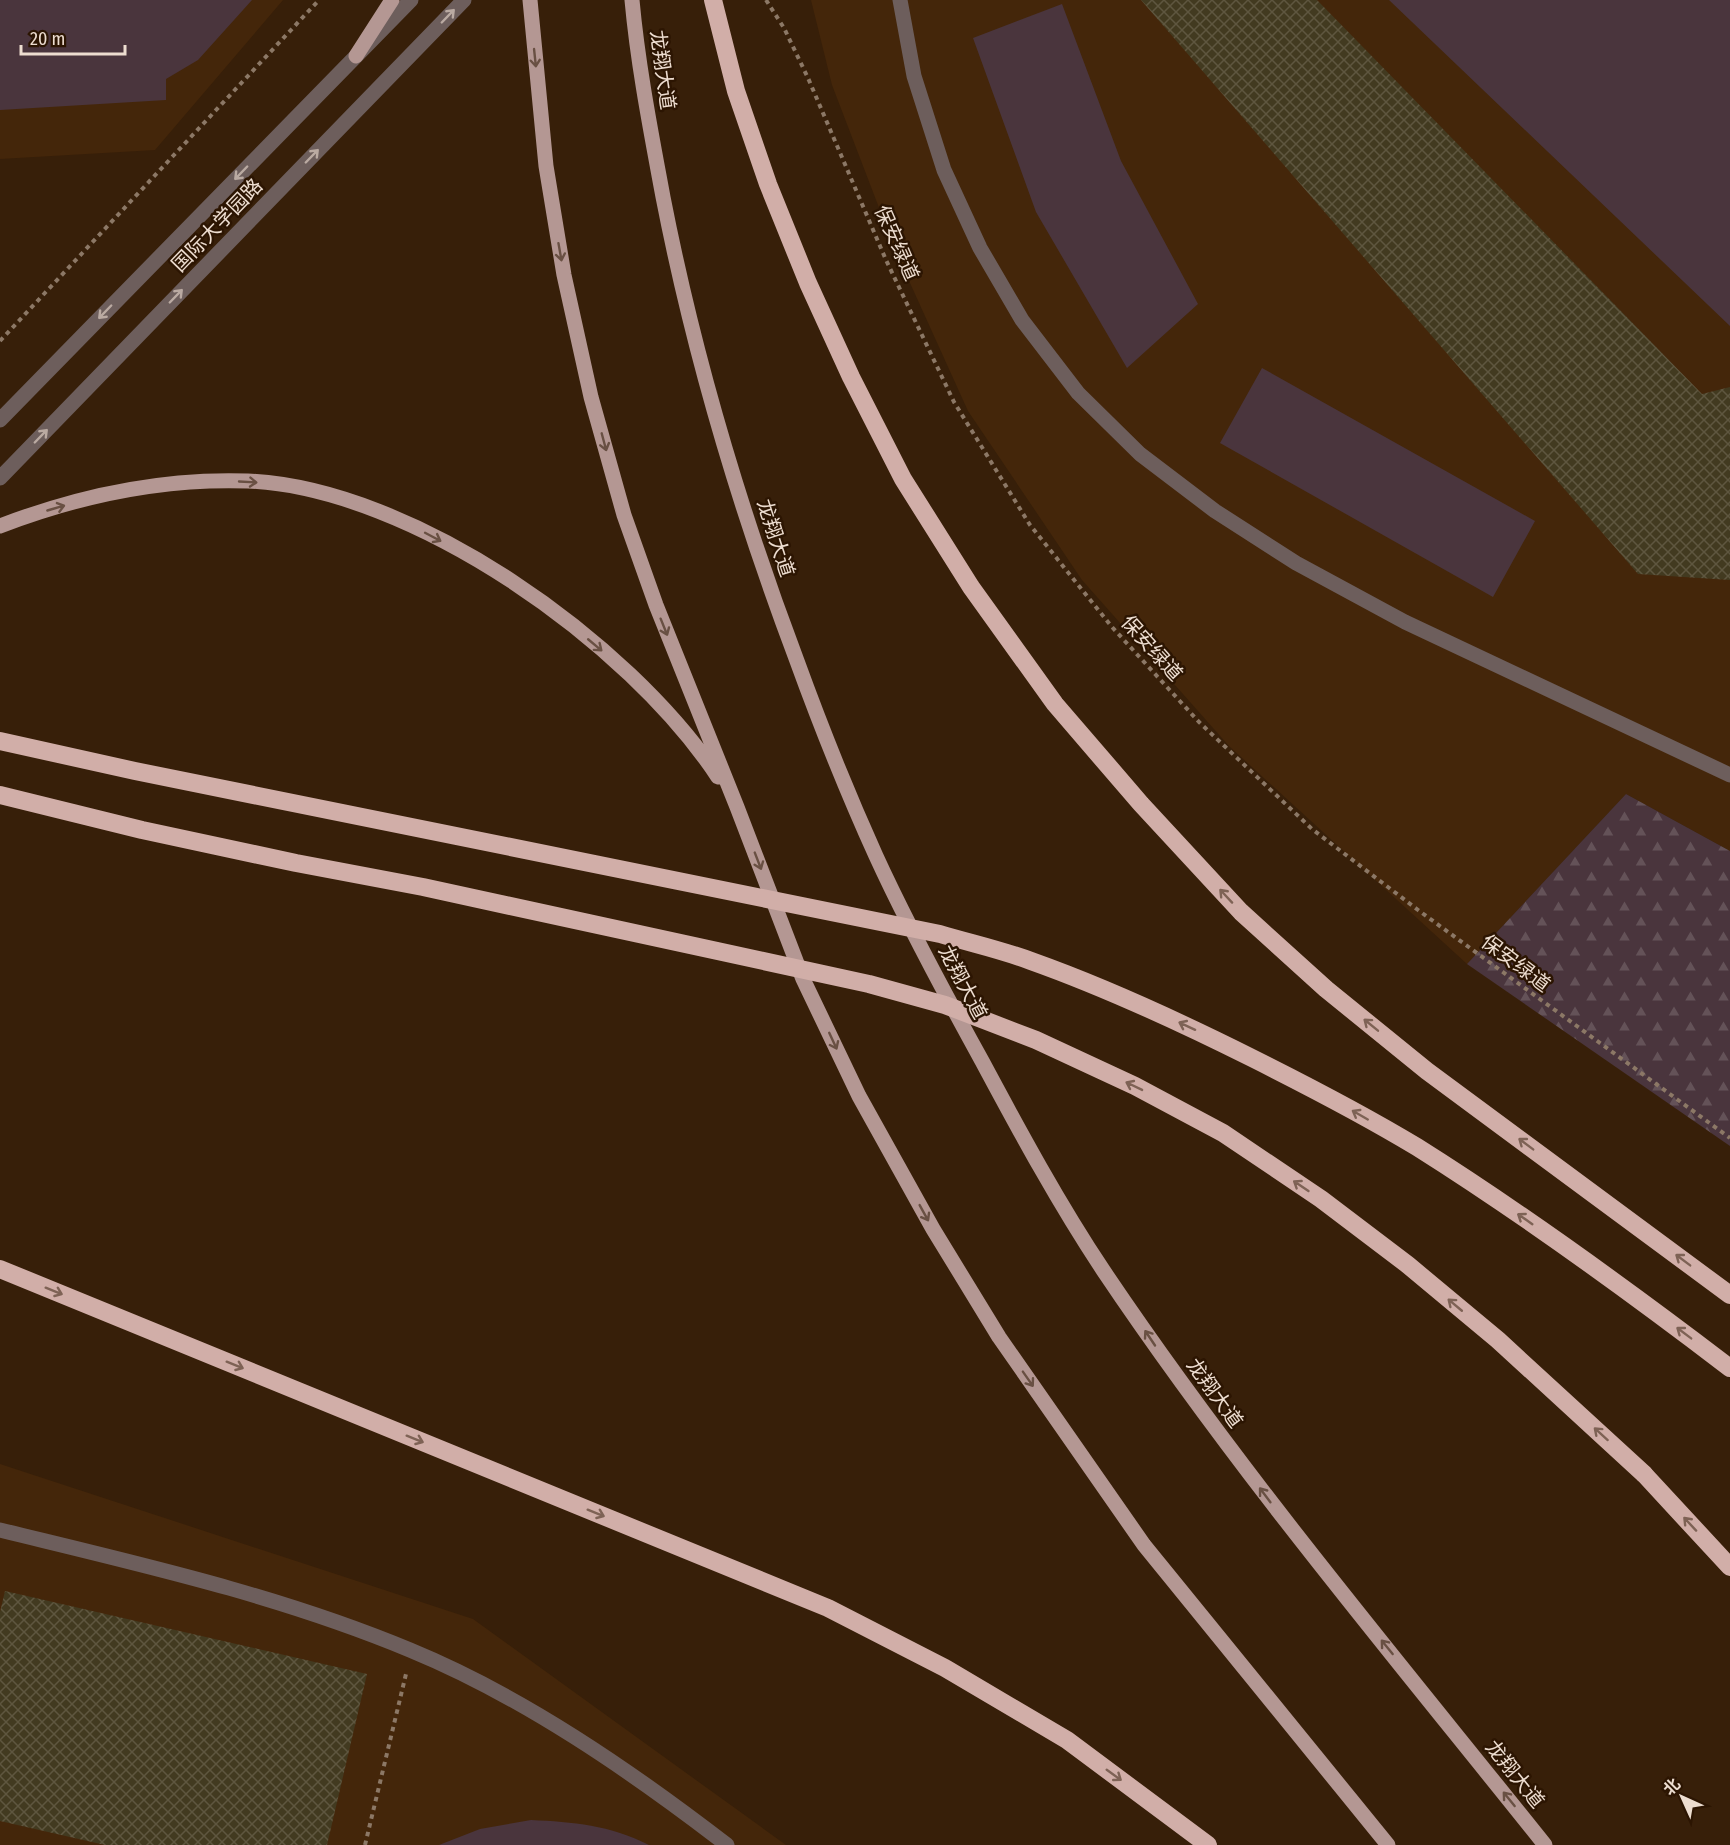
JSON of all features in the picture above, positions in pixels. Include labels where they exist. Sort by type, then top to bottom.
[{"type":"highway","points":[[713,0],[736,91],[768,184],[808,283],[851,377],[903,479],[971,587],[1055,704],[1141,804],[1241,912],[1326,989],[1427,1071],[1730,1295]]},
{"type":"highway","points":[[0,741],[135,771],[939,934],[1030,960],[1123,997],[1223,1043],[1317,1090],[1416,1147],[1523,1217],[1730,1368]]},
{"type":"highway","points":[[0,795],[142,830],[423,887],[869,984],[945,1005],[1036,1040],[1136,1086],[1223,1132],[1321,1199],[1408,1265],[1498,1340],[1644,1474],[1730,1567]]},
{"type":"highway","points":[[0,1269],[828,1608],[945,1668],[1066,1740],[1208,1845]]},
{"type":"main road","points":[[356,56],[392,0]]},
{"type":"main road","points":[[530,0],[546,166],[564,275],[591,397],[624,515],[652,594],[738,807],[803,979],[859,1096],[933,1229],[999,1337],[1144,1545],[1388,1845]]},
{"type":"main road","name":"龙翔大道","points":[[633,0],[651,132],[672,244],[694,340],[724,447],[765,576],[816,713],[876,856],[952,1007],[1021,1133],[1099,1264],[1186,1391],[1280,1514],[1545,1845]]},
{"type":"main road","points":[[0,526],[80,500],[139,488],[195,481],[249,481],[303,488],[361,506],[417,528],[476,559],[542,602],[647,690],[686,733],[738,807]]},
{"type":"street","name":"国际大学园路","points":[[0,420],[411,0]]},
{"type":"street","name":"国际大学园路","points":[[0,478],[464,0]]},
{"type":"street","points":[[900,0],[914,76],[944,170],[980,248],[1022,320],[1078,393],[1140,454],[1215,511],[1296,563],[1405,622],[1730,775]]},
{"type":"street","points":[[0,1530],[192,1576],[268,1598],[411,1650],[482,1684],[540,1716],[659,1793],[727,1845]]},
{"type":"path","points":[[0,341],[319,0]]},
{"type":"path","name":"保安绿道","points":[[766,0],[784,27],[808,78],[886,260],[954,402],[1030,525],[1112,627],[1199,722],[1312,829],[1418,910],[1730,1138]]},
{"type":"path","points":[[365,1845],[411,1650]]},
{"type":"shaded area","points":[[0,0],[283,0],[155,150],[0,159]]},
{"type":"shaded area","points":[[811,0],[1730,0],[1730,851],[1626,794],[1467,964],[1229,746],[1082,580],[968,411],[896,252],[832,85]]},
{"type":"shaded area","points":[[0,1464],[473,1619],[786,1845],[0,1845]]},
{"type":"green space","points":[[0,0],[252,0],[198,60],[166,79],[166,100],[0,110]]},
{"type":"green space","points":[[1389,0],[1730,0],[1730,326]]},
{"type":"green space","points":[[1062,4],[1121,161],[1198,304],[1127,368],[1036,212],[973,38]]},
{"type":"green space","points":[[1262,368],[1535,521],[1493,597],[1220,443]]},
{"type":"green space","points":[[1626,794],[1730,851],[1730,1146],[1467,964]]},
{"type":"green space","points":[[531,1820],[606,1829],[649,1845],[439,1845],[480,1829]]},
{"type":"building","points":[[1141,0],[1317,0],[1702,394],[1730,387],[1730,580],[1638,574]]},
{"type":"building","points":[[5,1591],[367,1674],[327,1845],[105,1845],[0,1821],[0,1612]]}]
